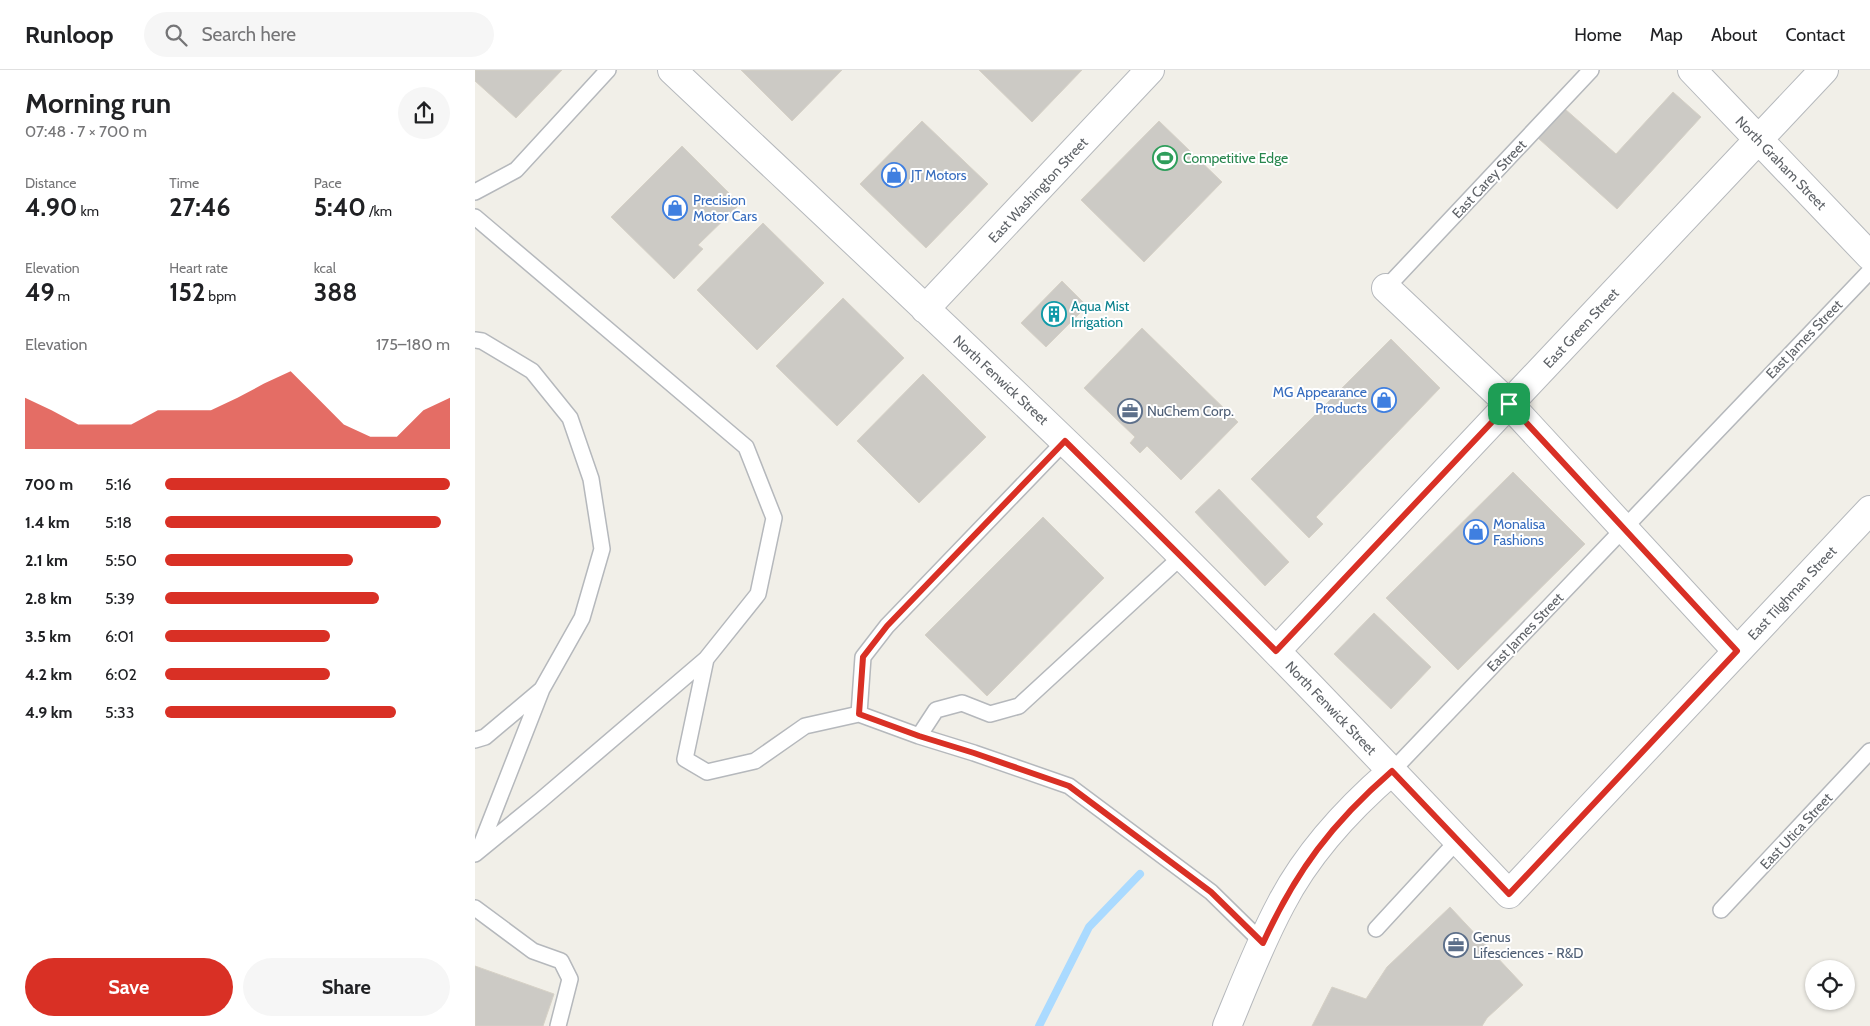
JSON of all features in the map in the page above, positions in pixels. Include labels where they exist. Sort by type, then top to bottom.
[{"type":"street","name":"North Fenwick Street","points":[[672,70],[1065,441],[1182,556],[1276,651],[1509,894]]},
{"type":"street","name":"East Washington Street","points":[[925,309],[1150,70]]},
{"type":"street","name":"North Graham Street","points":[[1692,70],[1870,256]]},
{"type":"street","name":"East Green Street","points":[[1276,651],[1824,70]]},
{"type":"street","points":[[1386,288],[1509,404],[1737,651]]},
{"type":"street","name":"East Tilghman Street","points":[[1509,894],[1870,510]]},
{"type":"street","name":"East James Street","points":[[1227,1026],[1281,903],[1304,866],[1330,832],[1359,800],[1392,771]]},
{"type":"lane","points":[[475,192],[516,170],[609,70]]},
{"type":"lane","name":"East Carey Street","points":[[1386,288],[1591,70]]},
{"type":"lane","points":[[475,217],[746,447],[775,518],[758,594],[706,659],[476,856]]},
{"type":"lane","name":"East James Street","points":[[1392,771],[1870,271]]},
{"type":"lane","points":[[475,340],[482,341],[532,371],[570,418],[591,480],[602,549],[582,618],[542,689],[476,856]]},
{"type":"lane","points":[[859,714],[863,657],[887,626],[1065,441]]},
{"type":"lane","points":[[919,736],[936,710],[962,703],[990,714],[1019,706],[1182,556]]},
{"type":"lane","points":[[706,659],[685,759],[707,772],[755,761],[805,726],[859,714],[1069,786],[1211,892],[1263,943]]},
{"type":"lane","points":[[475,740],[485,737],[542,689]]},
{"type":"lane","name":"East Utica Street","points":[[1721,910],[1870,751]]},
{"type":"lane","points":[[1376,929],[1458,840]]},
{"type":"lane","points":[[475,908],[533,950],[561,961],[571,979],[558,1026]]},
{"type":"building","points":[[475,70],[562,70],[516,118],[475,81]]},
{"type":"building","points":[[741,70],[842,70],[792,121]]},
{"type":"building","points":[[979,70],[1082,70],[1032,122]]},
{"type":"building","points":[[1673,92],[1701,117],[1617,209],[1538,138],[1565,109],[1616,154]]},
{"type":"building","points":[[922,121],[988,184],[926,248],[860,184]]},
{"type":"building","points":[[1159,121],[1222,182],[1144,262],[1081,200]]},
{"type":"building","points":[[682,146],[740,204],[698,245],[703,249],[674,279],[611,217]]},
{"type":"building","points":[[763,223],[824,283],[757,350],[697,290]]},
{"type":"building","name":"Aqua Mist Irrigation","points":[[1062,281],[1087,306],[1046,347],[1021,323]]},
{"type":"building","points":[[843,298],[904,358],[837,426],[776,366]]},
{"type":"building","points":[[1142,328],[1238,422],[1181,480],[1147,446],[1140,453],[1130,443],[1135,437],[1084,388]]},
{"type":"building","points":[[1391,339],[1440,388],[1316,517],[1323,524],[1309,538],[1251,479]]},
{"type":"building","points":[[923,374],[986,437],[919,503],[857,441]]},
{"type":"building","points":[[1513,472],[1585,544],[1458,670],[1386,598]]},
{"type":"building","points":[[1219,489],[1289,562],[1265,586],[1195,512]]},
{"type":"building","points":[[1043,517],[1104,578],[987,696],[925,635]]},
{"type":"building","points":[[1374,613],[1431,667],[1391,709],[1334,654]]},
{"type":"building","points":[[1450,907],[1523,985],[1487,1018],[1482,1026],[1312,1026],[1332,987],[1366,999],[1387,967]]},
{"type":"building","points":[[475,966],[554,994],[543,1026],[475,1026]]},
{"type":"waterway","points":[[1039,1026],[1089,927],[1140,874]]},
{"type":"place","name":"Competitive Edge","points":[[1165,158]]},
{"type":"place","name":"JT Motors","points":[[894,175]]},
{"type":"place","name":"Precision Motor Cars","points":[[675,208]]},
{"type":"place","name":"Aqua Mist Irrigation","points":[[1054,314]]},
{"type":"place","name":"MG Appearance Products","points":[[1384,400]]},
{"type":"place","name":"NuChem Corp.","points":[[1130,411]]},
{"type":"place","name":"Monalisa Fashions","points":[[1476,532]]},
{"type":"place","name":"Genus Lifesciences - R&D","points":[[1456,945]]},
{"type":"route","points":[[1509,404],[1737,651],[1509,894],[1392,771],[1359,800],[1330,832],[1304,866],[1281,903],[1263,943],[1211,892],[1069,786],[859,714],[863,657],[887,626],[1065,441],[1276,651],[1509,404]]}]
